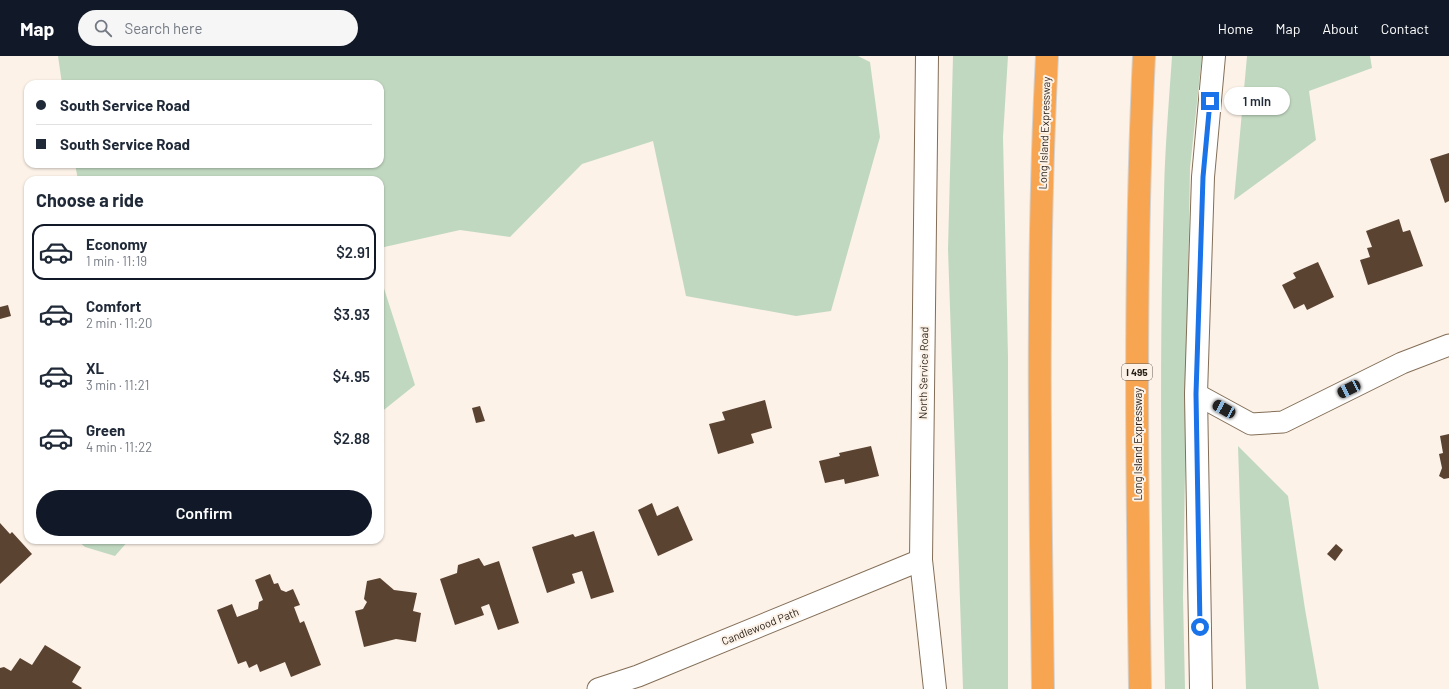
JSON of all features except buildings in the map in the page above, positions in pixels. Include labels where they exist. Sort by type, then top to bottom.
[{"type":"highway","name":"Long Island Expressway","points":[[1042,689],[1039,444],[1042,151],[1047,56]]},
{"type":"highway","name":"Long Island Expressway","points":[[1140,689],[1136,444],[1139,153],[1144,56]]},
{"type":"main road","name":"North Service Road","points":[[927,56],[921,560],[935,689]]},
{"type":"main road","points":[[1201,689],[1196,394],[1203,177],[1214,56]]},
{"type":"street","points":[[1196,394],[1251,424],[1283,422],[1402,363],[1449,345]]},
{"type":"street","name":"Candlewood Path","points":[[598,689],[638,676],[921,560]]},
{"type":"green space","points":[[58,56],[858,56],[870,62],[880,137],[831,311],[796,316],[686,296],[653,141],[582,164],[510,237],[460,230],[384,247],[384,176],[77,176],[76,168],[384,168],[384,80],[61,80]]},
{"type":"green space","points":[[953,56],[1008,56],[1003,137],[1008,357],[1008,689],[963,689],[948,249]]},
{"type":"green space","points":[[1172,56],[1202,56],[1190,168],[1183,597],[1185,689],[1165,689],[1161,441],[1161,317],[1167,124]]},
{"type":"green space","points":[[1247,56],[1370,56],[1372,68],[1309,91],[1316,140],[1234,200]]},
{"type":"green space","points":[[384,288],[415,385],[384,410]]},
{"type":"green space","points":[[1238,446],[1288,496],[1319,689],[1246,689]]},
{"type":"green space","points":[[82,544],[126,544],[115,556],[85,547]]},
{"type":"route","points":[[1200,627],[1196,394],[1203,177],[1210,101]]}]
